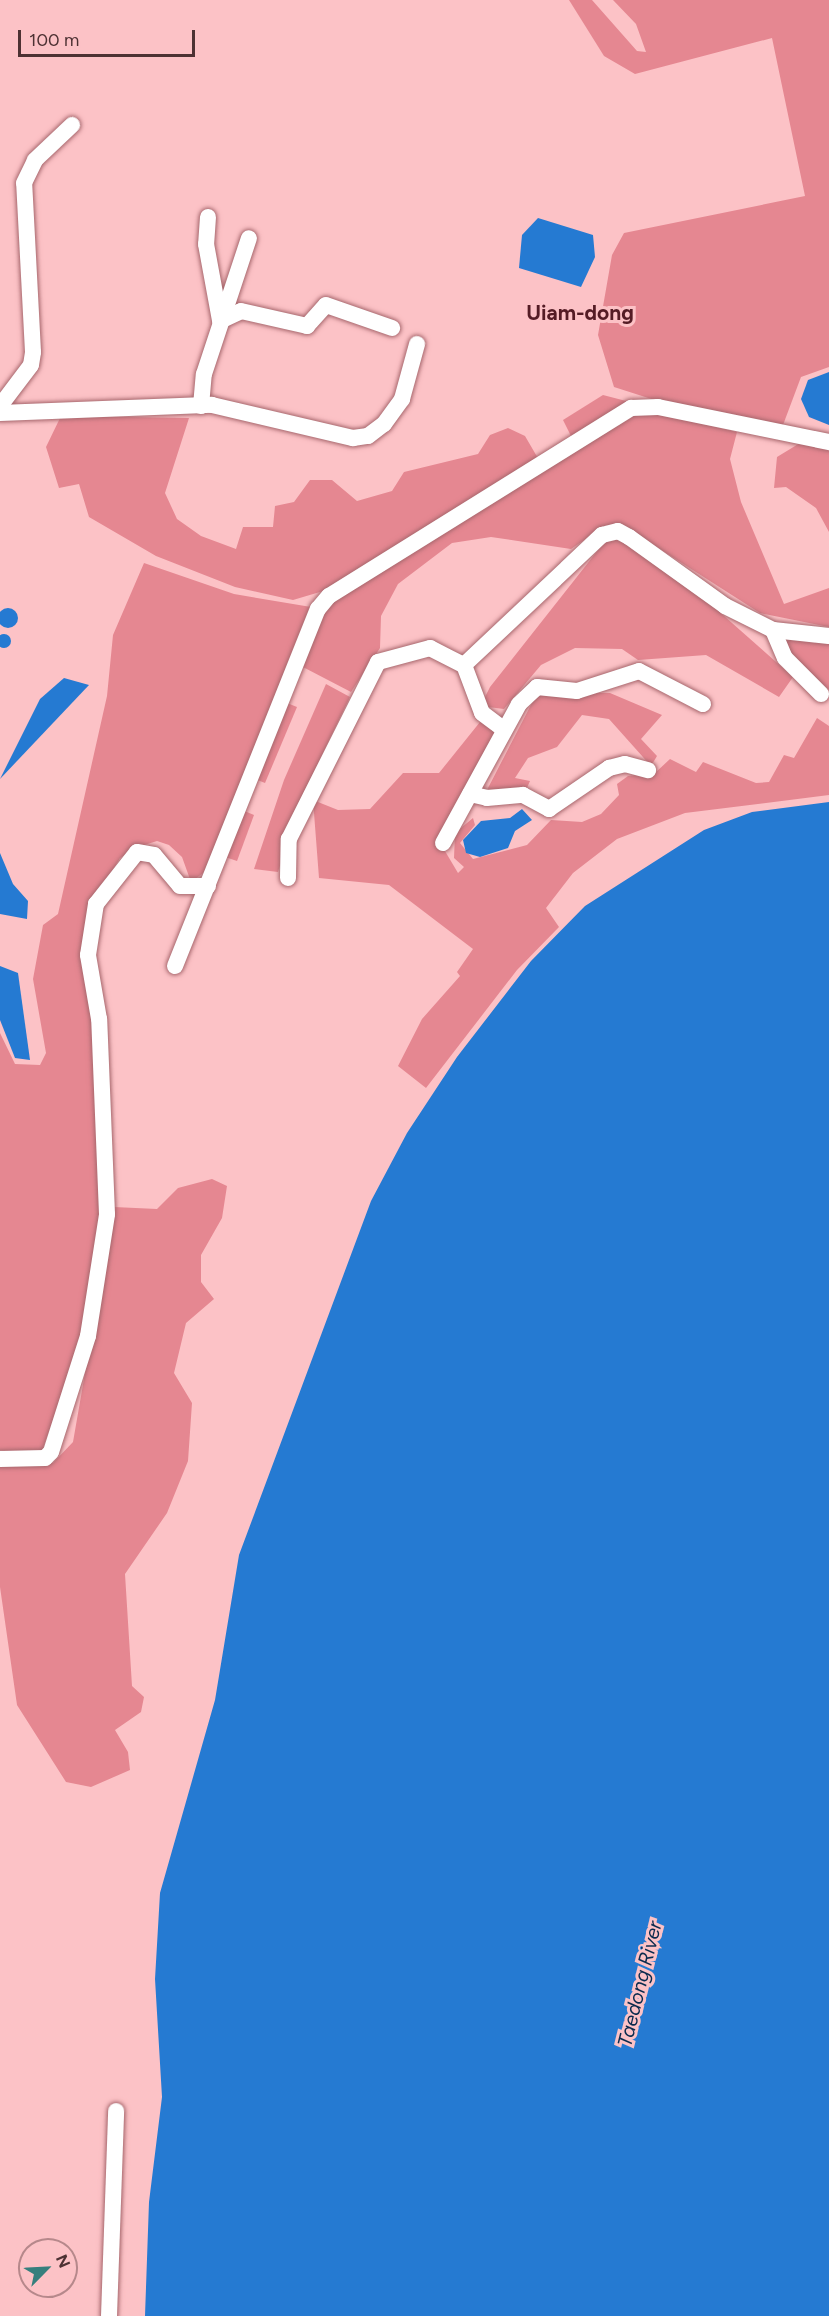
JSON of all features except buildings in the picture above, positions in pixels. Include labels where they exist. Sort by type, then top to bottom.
[{"type":"street","points":[[0,406],[30,365],[33,352],[24,183],[36,160],[72,125]]},
{"type":"street","points":[[208,217],[206,244],[220,321]]},
{"type":"street","points":[[201,406],[220,321],[249,238]]},
{"type":"street","points":[[220,321],[241,311],[307,326],[326,306],[392,327]]},
{"type":"street","points":[[0,413],[201,406],[230,408],[352,438],[368,436],[384,424],[402,399],[417,344]]},
{"type":"street","points":[[175,966],[318,609],[329,596],[631,408],[657,407],[829,442]]},
{"type":"street","points":[[464,665],[610,531],[629,537],[725,606],[773,630],[829,636]]},
{"type":"street","points":[[773,630],[785,658],[821,694]]},
{"type":"street","points":[[288,878],[289,839],[378,662],[430,648],[464,665],[482,713],[503,729]]},
{"type":"street","points":[[443,843],[503,729],[537,687],[577,691],[634,671],[703,704]]},
{"type":"street","points":[[470,794],[487,798],[523,795],[549,809],[609,768],[625,764],[648,770]]},
{"type":"street","points":[[0,1459],[45,1458],[51,1452],[88,1336],[107,1214],[99,1019],[88,956],[96,904],[137,852],[154,855],[180,886],[208,886]]},
{"type":"street","points":[[109,2316],[116,2111]]},
{"type":"shaded area","points":[[569,0],[592,0],[637,51],[646,52],[636,24],[613,0],[829,0],[829,367],[801,377],[783,425],[667,404],[614,387],[598,335],[612,255],[624,233],[805,196],[772,38],[635,74],[604,56]]},
{"type":"shaded area","points":[[603,395],[626,401],[626,406],[574,442],[563,420]]},
{"type":"shaded area","points":[[644,410],[737,432],[730,459],[741,502],[784,604],[829,588],[829,627],[760,613],[624,526],[606,525],[571,549],[491,537],[452,543],[398,584],[381,616],[380,648],[351,692],[301,666],[330,600]]},
{"type":"shaded area","points":[[61,416],[189,418],[165,493],[177,519],[201,536],[236,549],[243,527],[273,527],[275,506],[294,502],[310,480],[332,480],[357,501],[392,491],[404,472],[478,454],[490,435],[508,428],[525,436],[539,460],[330,589],[293,600],[235,587],[156,556],[89,517],[79,484],[59,488],[46,447]]},
{"type":"shaded area","points":[[800,443],[829,450],[829,532],[816,508],[786,487],[774,488],[777,457]]},
{"type":"shaded area","points":[[617,537],[706,600],[793,677],[779,697],[706,655],[638,660],[622,649],[575,648],[541,665],[504,709],[488,707],[483,701],[490,687],[606,540]]},
{"type":"shaded area","points":[[144,563],[234,594],[311,607],[206,871],[191,882],[182,857],[169,845],[157,841],[138,847],[120,858],[90,908],[102,1215],[80,1341],[64,1389],[42,1451],[19,1455],[0,1450],[0,1033],[15,1064],[40,1065],[46,1053],[33,979],[43,925],[58,914],[107,696],[113,635]]},
{"type":"shaded area","points":[[793,637],[829,641],[829,690],[788,652],[785,643]]},
{"type":"shaded area","points":[[326,684],[350,697],[303,794],[278,872],[254,869],[284,780]]},
{"type":"shaded area","points":[[546,693],[610,693],[662,715],[641,739],[657,756],[651,766],[609,719],[582,715],[557,747],[528,758],[515,778],[530,781],[526,790],[490,794],[488,788],[534,699]]},
{"type":"shaded area","points":[[287,703],[297,707],[265,783],[255,779]]},
{"type":"shaded area","points":[[817,718],[829,726],[829,795],[685,813],[617,839],[573,873],[546,908],[559,927],[517,970],[426,1088],[398,1066],[422,1019],[460,976],[457,972],[473,949],[389,885],[319,878],[313,800],[338,810],[370,809],[403,773],[439,773],[480,722],[488,722],[496,736],[439,841],[458,873],[464,867],[454,858],[455,833],[473,818],[475,825],[460,843],[473,859],[527,845],[551,820],[582,822],[601,814],[619,795],[617,784],[628,776],[655,773],[670,759],[696,772],[703,762],[756,783],[769,782],[784,755],[794,758]]},
{"type":"shaded area","points":[[242,810],[254,815],[237,861],[225,857]]},
{"type":"shaded area","points":[[212,1179],[227,1186],[222,1218],[201,1255],[201,1282],[214,1299],[186,1323],[174,1373],[192,1403],[188,1461],[167,1513],[125,1574],[132,1686],[144,1697],[141,1712],[115,1730],[128,1752],[130,1770],[91,1787],[66,1782],[17,1705],[0,1587],[0,1462],[53,1463],[73,1442],[114,1207],[157,1209],[178,1188]]},
{"type":"water","points":[[538,218],[593,235],[595,257],[581,287],[519,268],[522,235]]},
{"type":"water","points":[[829,372],[829,425],[809,417],[801,399],[808,380]]},
{"type":"water","points":[[8,608],[15,611],[18,618],[15,625],[8,628],[1,625],[-2,618],[1,611]]},
{"type":"water","points":[[1,634],[7,634],[11,641],[7,648],[1,648],[-3,644],[-3,638]]},
{"type":"water","points":[[64,678],[89,685],[0,779],[40,699]]},
{"type":"water","name":"Taedong River","points":[[829,802],[829,2316],[145,2316],[149,2202],[162,2097],[155,1979],[160,1893],[215,1700],[239,1555],[371,1201],[407,1133],[457,1057],[531,961],[585,906],[704,830],[752,812]]},
{"type":"water","points":[[522,809],[532,820],[515,831],[508,848],[480,857],[466,853],[463,840],[481,821],[510,818]]},
{"type":"water","points":[[0,853],[13,884],[28,901],[27,919],[0,914]]},
{"type":"water","points":[[0,966],[18,973],[30,1060],[15,1058],[0,1020]]},
{"type":"district","name":"Uiam-dong","points":[[580,313]]}]
